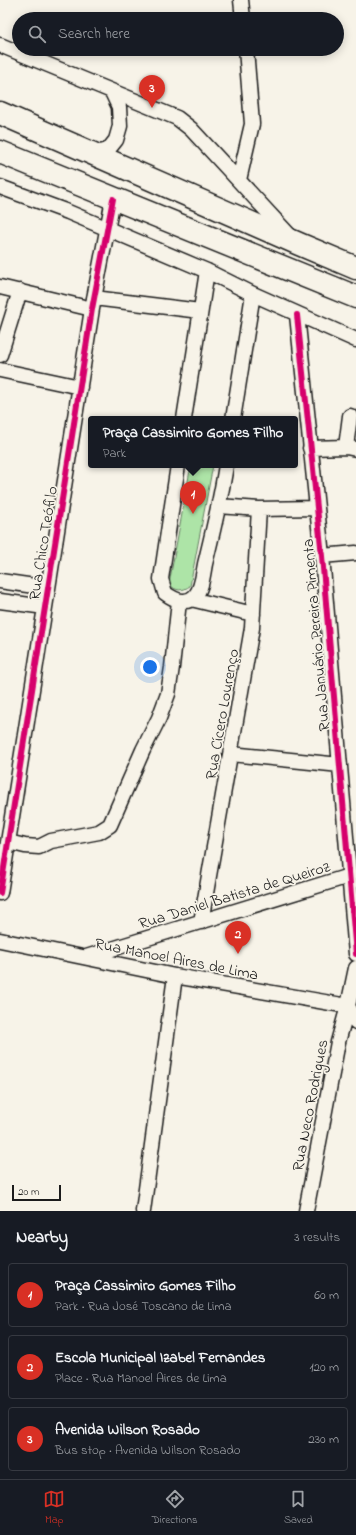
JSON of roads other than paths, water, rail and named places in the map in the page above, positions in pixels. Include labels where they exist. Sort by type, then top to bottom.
[{"type":"highway","points":[[0,113],[356,268]]},
{"type":"highway","points":[[0,152],[356,297]]},
{"type":"street","points":[[241,0],[242,12]]},
{"type":"street","points":[[0,46],[12,51]]},
{"type":"street","points":[[24,56],[177,118],[192,129],[298,244]]},
{"type":"street","points":[[239,180],[252,124],[247,56]]},
{"type":"street","points":[[93,154],[108,150],[116,140],[120,126],[119,107],[112,92]]},
{"type":"street","points":[[0,187],[107,228],[207,271],[297,315],[356,340]]},
{"type":"street","name":"Rua Chico Teófilo","points":[[0,893],[93,304],[113,199]]},
{"type":"street","points":[[184,416],[207,271]]},
{"type":"street","points":[[0,288],[93,304],[200,311]]},
{"type":"street","points":[[0,355],[20,292]]},
{"type":"street","points":[[233,416],[253,294]]},
{"type":"street","name":"Rua Januário Pereira Pimenta","points":[[297,315],[322,556],[356,954]]},
{"type":"street","points":[[0,370],[80,387]]},
{"type":"street","points":[[310,448],[351,448],[350,416]]},
{"type":"street","points":[[178,468],[161,579],[165,593],[185,600],[253,614]]},
{"type":"street","points":[[185,600],[196,596],[202,580],[219,506],[225,468]]},
{"type":"street","points":[[219,506],[259,509],[316,508]]},
{"type":"street","name":"Rua Cícero Lourenço","points":[[201,922],[252,628],[259,509]]},
{"type":"street","points":[[322,556],[356,554]]},
{"type":"street","points":[[0,581],[48,588]]},
{"type":"street","points":[[8,842],[25,846],[40,847],[51,841],[99,832],[110,825],[143,750],[159,718],[168,694],[185,600]]},
{"type":"street","points":[[0,601],[45,607]]},
{"type":"street","points":[[231,754],[340,765]]},
{"type":"street","name":"Rua Daniel Batista de Queiroz","points":[[83,957],[349,876]]},
{"type":"street","name":"Rua Manoel Aires de Lima","points":[[0,940],[175,976],[348,1006]]},
{"type":"street","points":[[355,973],[348,1006],[356,1022]]},
{"type":"street","points":[[143,1211],[175,976]]},
{"type":"street","name":"Rua Neco Rodrigues","points":[[306,1211],[338,1042],[348,1006]]},
{"type":"place","name":"Avenida Wilson Rosado","points":[[152,108]]},
{"type":"place","name":"Praça Cassimiro Gomes Filho","points":[[193,514]]},
{"type":"place","name":"Escola Municipal Izabel Fernandes","points":[[238,954]]}]
